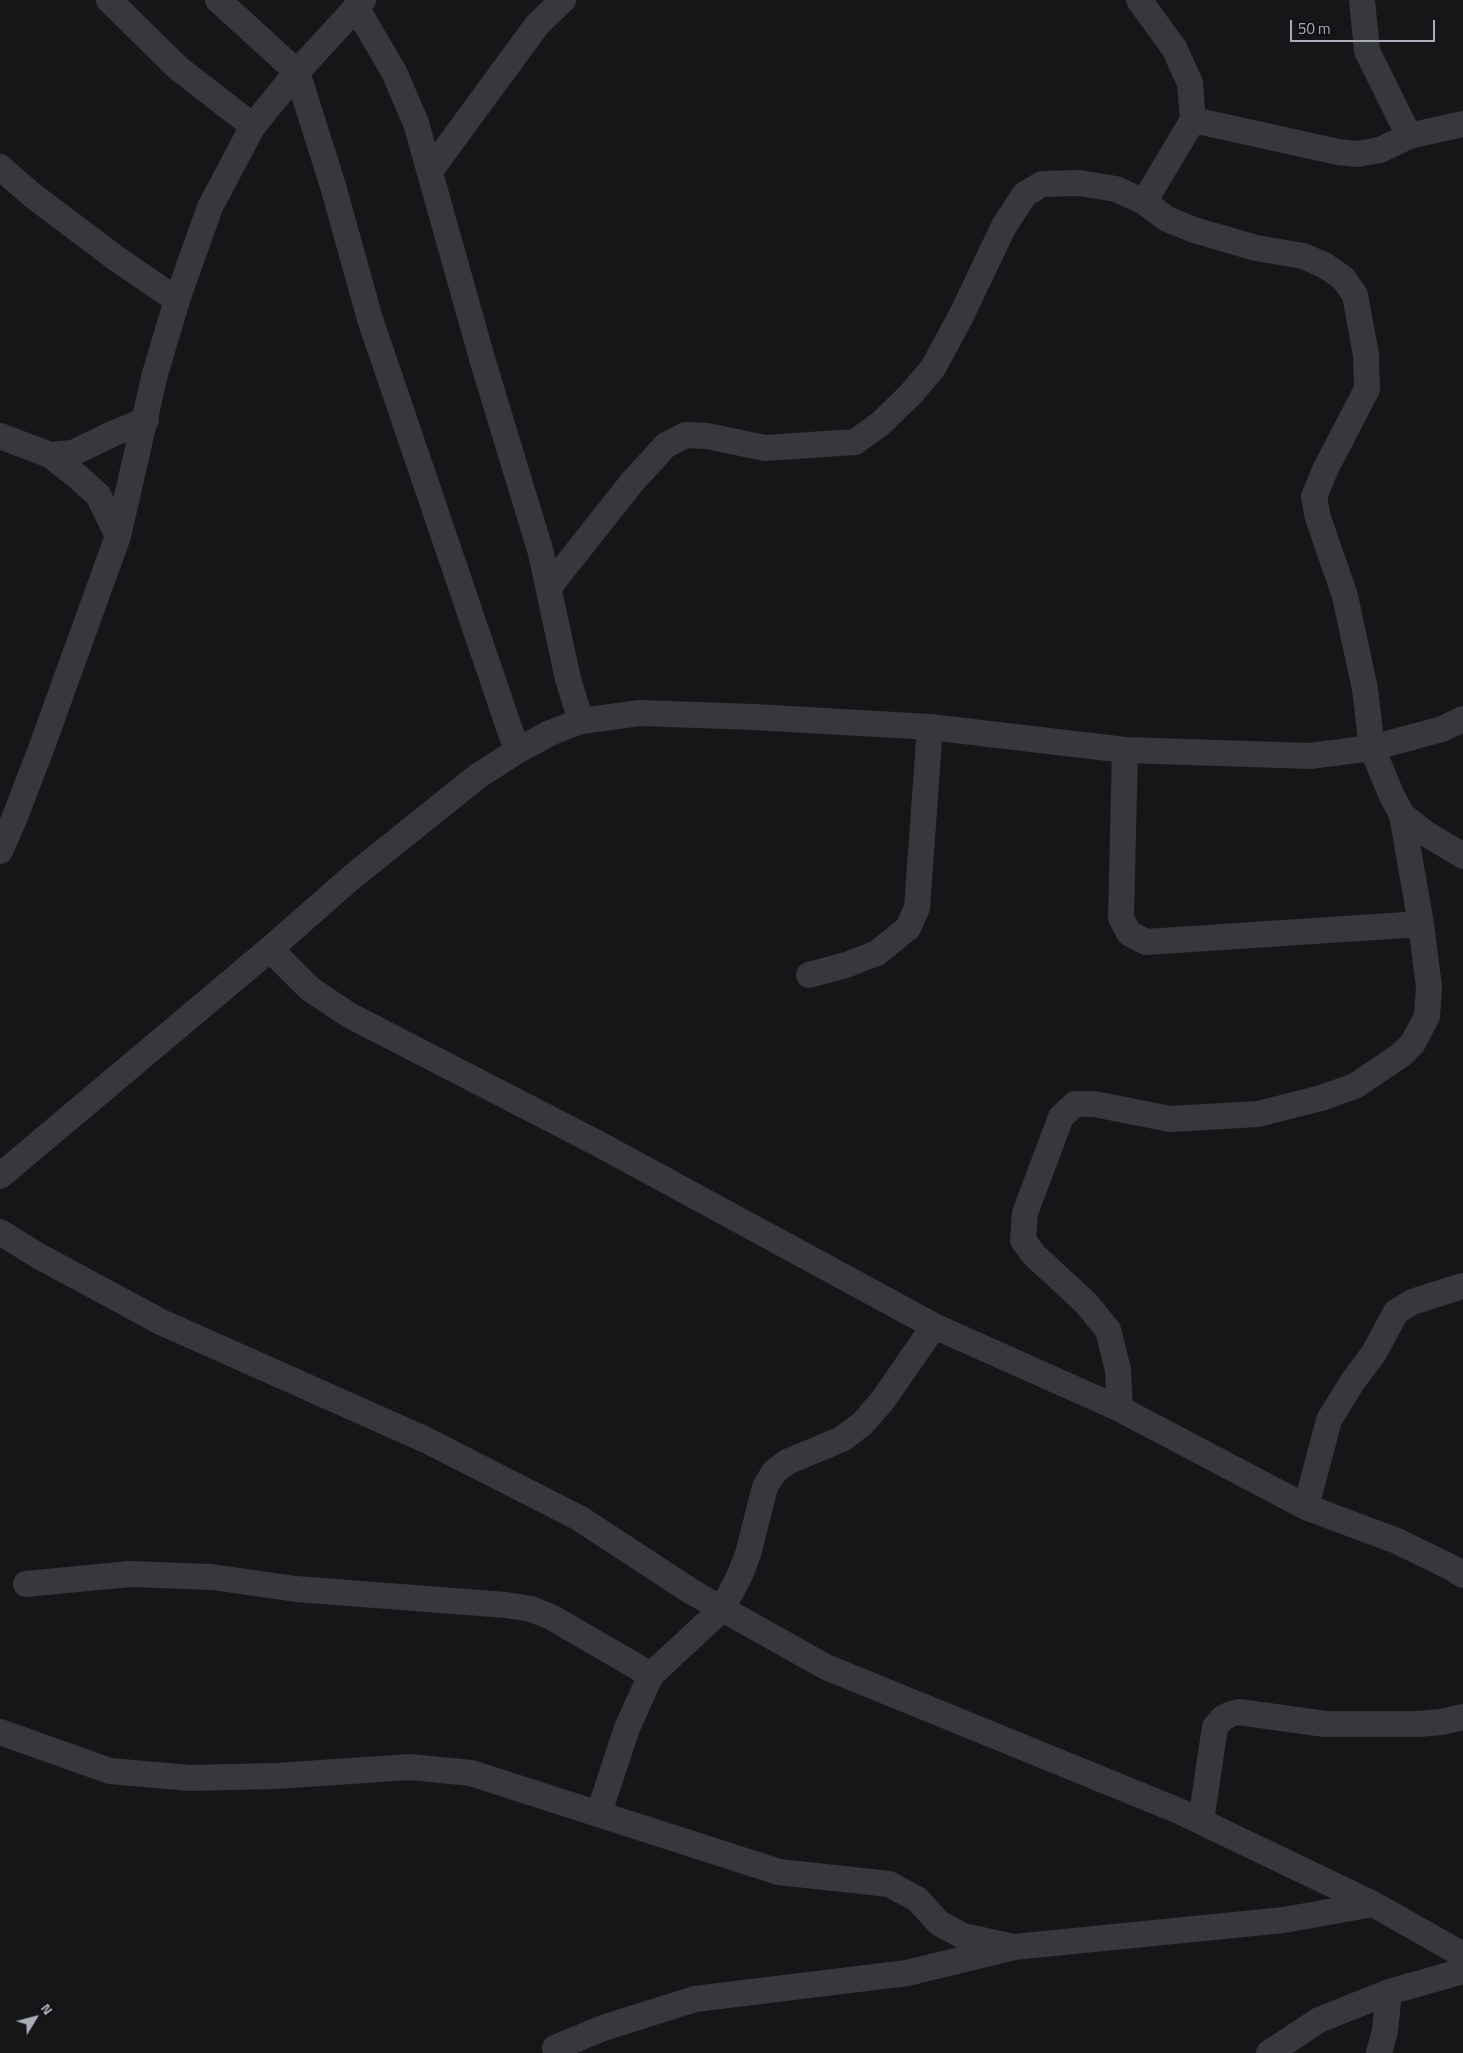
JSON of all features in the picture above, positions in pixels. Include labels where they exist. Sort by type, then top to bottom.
[{"type":"street","points":[[109,0],[178,68],[253,126]]},
{"type":"street","points":[[218,0],[298,72],[333,186],[370,319],[517,751]]},
{"type":"street","points":[[430,171],[537,25],[563,0]]},
{"type":"street","points":[[1139,0],[1174,48],[1190,83],[1193,120],[1144,202]]},
{"type":"street","points":[[1362,0],[1367,51],[1409,136]]},
{"type":"street","points":[[0,851],[41,749],[118,536],[155,374],[210,207],[253,126],[359,4],[407,99],[416,123],[483,362],[550,587],[568,679],[581,721]]},
{"type":"street","points":[[1193,120],[1338,152],[1358,154],[1380,150],[1409,136],[1463,124]]},
{"type":"street","points":[[0,167],[32,195],[117,259],[178,300]]},
{"type":"street","points":[[550,587],[633,480],[666,444],[686,434],[707,436],[765,448],[855,442],[880,424],[911,394],[933,368],[961,316],[1004,226],[1025,194],[1042,184],[1079,183],[1116,189],[1144,202],[1168,219],[1194,230],[1256,248],[1304,256],[1324,265],[1343,278],[1355,295],[1366,355],[1367,389],[1325,470],[1314,497],[1318,518],[1345,596],[1365,688],[1372,748],[1390,794],[1402,815],[1422,924],[1429,987],[1427,1016],[1417,1038],[1401,1055],[1355,1086],[1321,1098],[1258,1114],[1170,1119],[1094,1104],[1075,1104],[1061,1117],[1025,1213],[1023,1240],[1034,1255],[1086,1303],[1108,1330],[1118,1370],[1120,1409]]},
{"type":"street","points":[[50,455],[73,453],[146,420]]},
{"type":"street","points":[[0,436],[50,455],[78,477],[98,495],[118,536]]},
{"type":"street","points":[[0,1176],[270,949],[352,877],[478,776],[550,733],[581,721],[640,713],[754,716],[930,727],[1125,750],[1310,756],[1372,748],[1442,730],[1463,719]]},
{"type":"street","points":[[809,975],[846,965],[876,953],[908,928],[917,908],[930,727]]},
{"type":"street","points":[[1125,750],[1121,918],[1129,933],[1146,942],[1422,924]]},
{"type":"street","points":[[1402,815],[1425,833],[1463,856]]},
{"type":"street","points":[[270,949],[310,989],[349,1015],[588,1138],[934,1326],[1120,1409],[1306,1507],[1397,1541],[1463,1575]]},
{"type":"street","points":[[0,1232],[37,1255],[161,1322],[426,1440],[579,1518],[692,1592],[826,1667],[1180,1811],[1373,1904],[1463,1954]]},
{"type":"street","points":[[1306,1507],[1330,1420],[1353,1381],[1374,1353],[1396,1312],[1412,1302],[1463,1286]]},
{"type":"street","points":[[599,1813],[627,1728],[651,1675],[722,1609],[740,1575],[748,1554],[765,1486],[774,1472],[787,1462],[842,1439],[862,1424],[883,1400],[934,1326]]},
{"type":"street","points":[[26,1584],[130,1574],[212,1577],[296,1589],[506,1604],[531,1609],[551,1617],[651,1675]]},
{"type":"street","points":[[1200,1822],[1215,1727],[1222,1718],[1231,1714],[1239,1712],[1325,1724],[1419,1724],[1463,1717]]},
{"type":"street","points":[[0,1732],[110,1771],[190,1778],[276,1776],[410,1767],[471,1773],[779,1872],[889,1884],[917,1899],[939,1923],[963,1936],[1014,1947]]},
{"type":"street","points":[[555,2048],[604,2028],[695,1999],[906,1972],[1014,1947],[1284,1920],[1373,1904]]},
{"type":"street","points":[[1269,2053],[1319,2020],[1389,1992],[1463,1971]]},
{"type":"street","points":[[1379,2053],[1385,2031],[1389,1992]]}]
